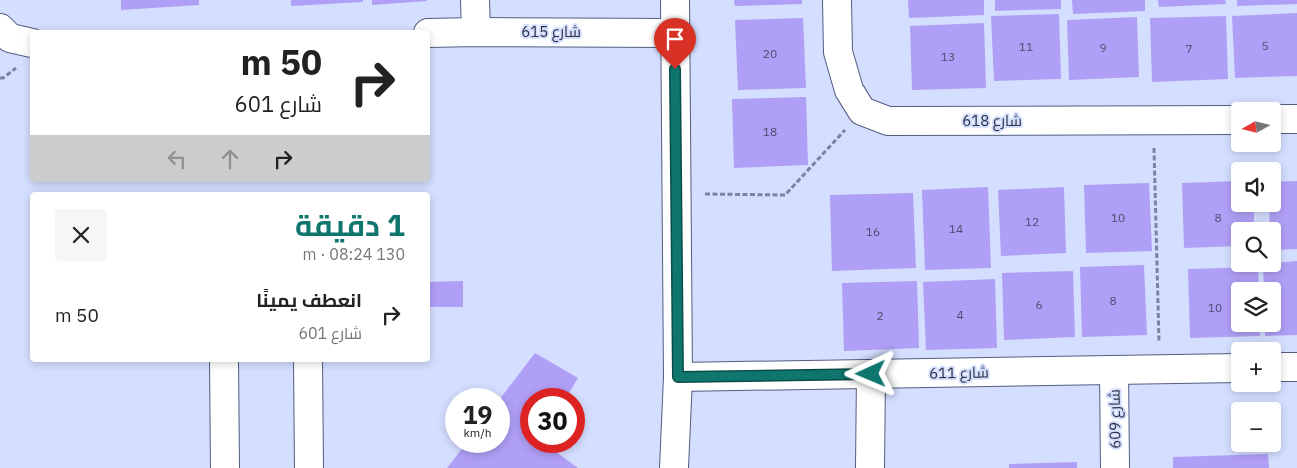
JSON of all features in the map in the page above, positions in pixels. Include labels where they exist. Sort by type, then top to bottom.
[{"type":"street","points":[[475,0],[476,32]]},
{"type":"street","points":[[674,468],[678,377],[675,0]]},
{"type":"street","points":[[837,0],[838,52],[848,90],[862,111]]},
{"type":"street","points":[[0,28],[10,38],[30,43]]},
{"type":"street","name":"شارع 615","points":[[430,33],[675,33]]},
{"type":"street","name":"شارع 618","points":[[862,111],[888,121],[1231,120]]},
{"type":"street","points":[[1281,120],[1297,119]]},
{"type":"street","points":[[224,362],[225,468]]},
{"type":"street","points":[[308,362],[309,468]]},
{"type":"street","points":[[1281,367],[1297,367]]},
{"type":"street","name":"شارع 611","points":[[678,377],[1231,368]]},
{"type":"street","name":"شارع 609","points":[[1114,370],[1115,468]]},
{"type":"street","points":[[870,468],[871,374]]},
{"type":"path","points":[[676,194],[786,195],[862,111]]},
{"type":"path","points":[[1153,120],[1160,369]]},
{"type":"building","points":[[121,0],[199,0],[199,5],[121,10]]},
{"type":"building","points":[[291,0],[363,0],[363,2],[291,6]]},
{"type":"building","points":[[372,0],[427,0],[427,1],[372,5]]},
{"type":"building","points":[[734,0],[802,0],[802,4],[735,6]]},
{"type":"building","points":[[908,0],[984,0],[984,15],[909,18]]},
{"type":"building","points":[[995,0],[1061,0],[1061,9],[995,11]]},
{"type":"building","points":[[1072,0],[1145,0],[1145,11],[1073,14]]},
{"type":"building","points":[[1158,0],[1225,0],[1226,4],[1159,7]]},
{"type":"building","points":[[1237,0],[1297,0],[1297,4],[1237,6]]},
{"type":"building","points":[[1297,13],[1297,76],[1235,78],[1232,16]]},
{"type":"building","points":[[1059,14],[1061,79],[994,81],[991,16]]},
{"type":"building","points":[[1226,16],[1228,79],[1152,82],[1150,18]]},
{"type":"building","points":[[1137,17],[1139,77],[1069,80],[1067,20]]},
{"type":"building","points":[[803,18],[806,88],[738,90],[735,20]]},
{"type":"building","points":[[984,23],[986,88],[912,90],[910,26]]},
{"type":"building","points":[[806,97],[808,165],[734,168],[732,99]]},
{"type":"building","points":[[1231,181],[1231,212],[1254,212],[1254,222],[1231,222],[1231,246],[1184,248],[1182,183]]},
{"type":"building","points":[[1297,181],[1297,249],[1281,250],[1281,222],[1270,222],[1269,212],[1281,212],[1281,182]]},
{"type":"building","points":[[1149,183],[1152,251],[1086,253],[1084,185]]},
{"type":"building","points":[[988,187],[991,268],[925,270],[922,190]]},
{"type":"building","points":[[1064,187],[1066,253],[1001,256],[998,190]]},
{"type":"building","points":[[913,193],[916,268],[832,271],[830,195]]},
{"type":"building","points":[[1297,261],[1297,335],[1265,336],[1265,332],[1281,332],[1281,282],[1264,282],[1263,272],[1281,272],[1281,262]]},
{"type":"building","points":[[1144,265],[1147,335],[1082,337],[1080,267]]},
{"type":"building","points":[[1231,268],[1231,272],[1258,272],[1259,282],[1231,282],[1231,332],[1260,332],[1260,336],[1190,338],[1188,269]]},
{"type":"building","points":[[1073,271],[1075,337],[1004,340],[1002,273]]},
{"type":"building","points":[[995,279],[997,348],[926,350],[923,282]]},
{"type":"building","points":[[463,281],[463,307],[430,307],[430,282]]},
{"type":"building","points":[[917,281],[919,348],[844,351],[842,283]]},
{"type":"building","points":[[535,353],[578,378],[572,388],[520,388],[520,453],[557,453],[578,468],[447,468],[459,453],[510,453],[510,388],[508,388]]},
{"type":"building","points":[[1268,454],[1269,468],[1173,468],[1173,457]]},
{"type":"building","points":[[1077,462],[1077,468],[1009,468],[1009,464]]},
{"type":"route","points":[[675,69],[678,377],[871,374]]}]
